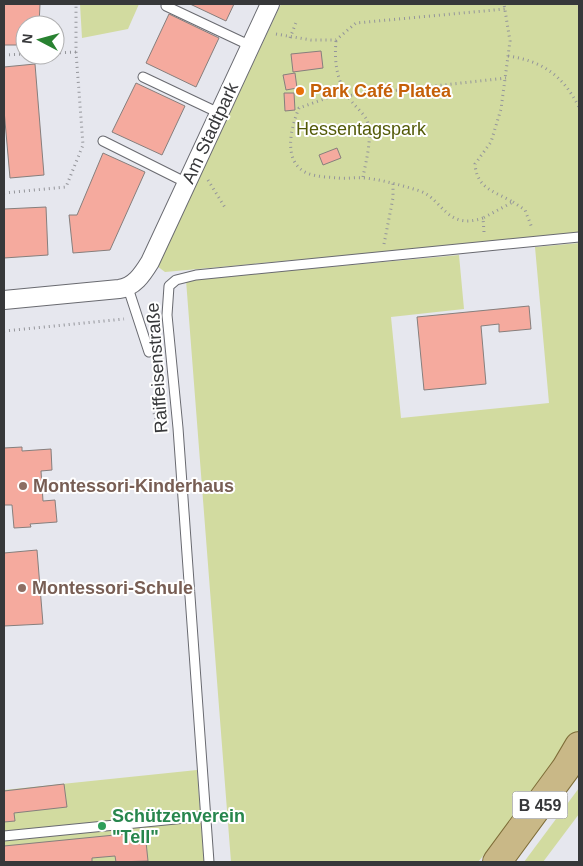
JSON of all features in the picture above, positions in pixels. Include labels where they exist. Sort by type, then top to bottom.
[{"type":"main road","name":"B 459","points":[[497,862],[566,768],[579,746]]},
{"type":"street","name":"Am Stadtpark","points":[[128,288],[138,279],[150,262],[270,4]]},
{"type":"street","points":[[4,300],[128,288]]},
{"type":"lane","points":[[166,6],[251,46]]},
{"type":"lane","points":[[143,77],[219,113]]},
{"type":"lane","points":[[103,141],[187,183]]},
{"type":"lane","name":"Raiffeisenstraße","points":[[210,862],[178,428],[167,315],[169,286],[176,280],[196,275],[579,238]]},
{"type":"lane","points":[[128,288],[149,352]]},
{"type":"lane","points":[[4,836],[206,816]]},
{"type":"path","points":[[4,192],[66,187],[84,145],[76,52],[76,4]]},
{"type":"path","points":[[504,4],[510,41],[501,109],[492,142],[475,164],[476,177],[484,186],[525,210],[534,241]]},
{"type":"path","points":[[260,27],[290,38],[336,40],[356,23],[505,8]]},
{"type":"path","points":[[290,38],[297,20]]},
{"type":"path","points":[[336,40],[336,66],[339,82],[346,95],[367,120],[368,139],[363,177]]},
{"type":"path","points":[[65,53],[76,52]]},
{"type":"path","points":[[508,56],[525,58],[552,70],[566,84],[579,107]]},
{"type":"path","points":[[506,78],[346,95],[299,108],[292,125],[290,148],[297,164],[306,173],[339,178],[363,177],[423,191],[434,198],[441,210],[450,215],[475,220],[484,218],[513,202]]},
{"type":"path","points":[[195,165],[203,171],[226,209]]},
{"type":"path","points":[[381,256],[393,198],[393,183]]},
{"type":"path","points":[[484,218],[485,246]]},
{"type":"path","points":[[4,331],[137,317]]},
{"type":"path","points":[[154,413],[159,429]]},
{"type":"green space","points":[[80,4],[139,4],[128,29],[82,38]]},
{"type":"green space","name":"Hessentagspark","points":[[281,4],[579,4],[579,234],[165,272],[157,266]]},
{"type":"green space","points":[[579,243],[579,736],[569,753],[478,862],[231,862],[186,280],[459,255],[464,309],[391,317],[401,418],[549,403],[535,247]]},
{"type":"green space","name":"Schützenverein \"Tell\"","points":[[197,770],[204,862],[4,862],[4,790]]},
{"type":"green space","points":[[579,788],[579,814],[543,862],[524,862]]},
{"type":"building","points":[[4,4],[40,4],[39,15],[15,15],[15,45],[4,45]]},
{"type":"building","points":[[190,4],[234,4],[226,21]]},
{"type":"building","points":[[169,14],[219,38],[196,87],[146,63]]},
{"type":"building","points":[[321,51],[323,68],[293,72],[291,54]]},
{"type":"building","points":[[35,65],[44,175],[10,178],[4,110],[4,67]]},
{"type":"building","points":[[295,73],[297,88],[286,90],[283,75]]},
{"type":"building","points":[[136,83],[185,106],[162,155],[112,132]]},
{"type":"building","points":[[284,93],[294,93],[295,110],[285,111]]},
{"type":"building","points":[[337,148],[341,158],[323,165],[319,155]]},
{"type":"building","points":[[103,153],[145,172],[110,250],[73,253],[69,215],[77,215]]},
{"type":"building","points":[[46,207],[48,255],[4,258],[4,209]]},
{"type":"building","points":[[529,306],[531,329],[499,332],[499,324],[481,326],[486,384],[424,390],[417,317]]},
{"type":"building","name":"Montessori-Kinderhaus","points":[[22,447],[22,451],[51,449],[52,470],[41,471],[43,501],[55,500],[57,522],[30,524],[31,527],[14,528],[12,505],[4,505],[4,448]]},
{"type":"building","name":"Montessori-Schule","points":[[37,550],[43,624],[4,626],[4,553]]},
{"type":"building","points":[[64,784],[67,807],[14,813],[15,821],[4,822],[4,791]]},
{"type":"building","points":[[145,832],[148,861],[116,862],[115,856],[92,858],[92,862],[4,862],[4,846]]},
{"type":"place","name":"Park Café Platea","points":[[300,91]]},
{"type":"place","name":"Montessori-Kinderhaus","points":[[23,486]]},
{"type":"place","name":"Montessori-Schule","points":[[22,588]]},
{"type":"place","name":"Schützenverein \"Tell\"","points":[[102,826]]}]
